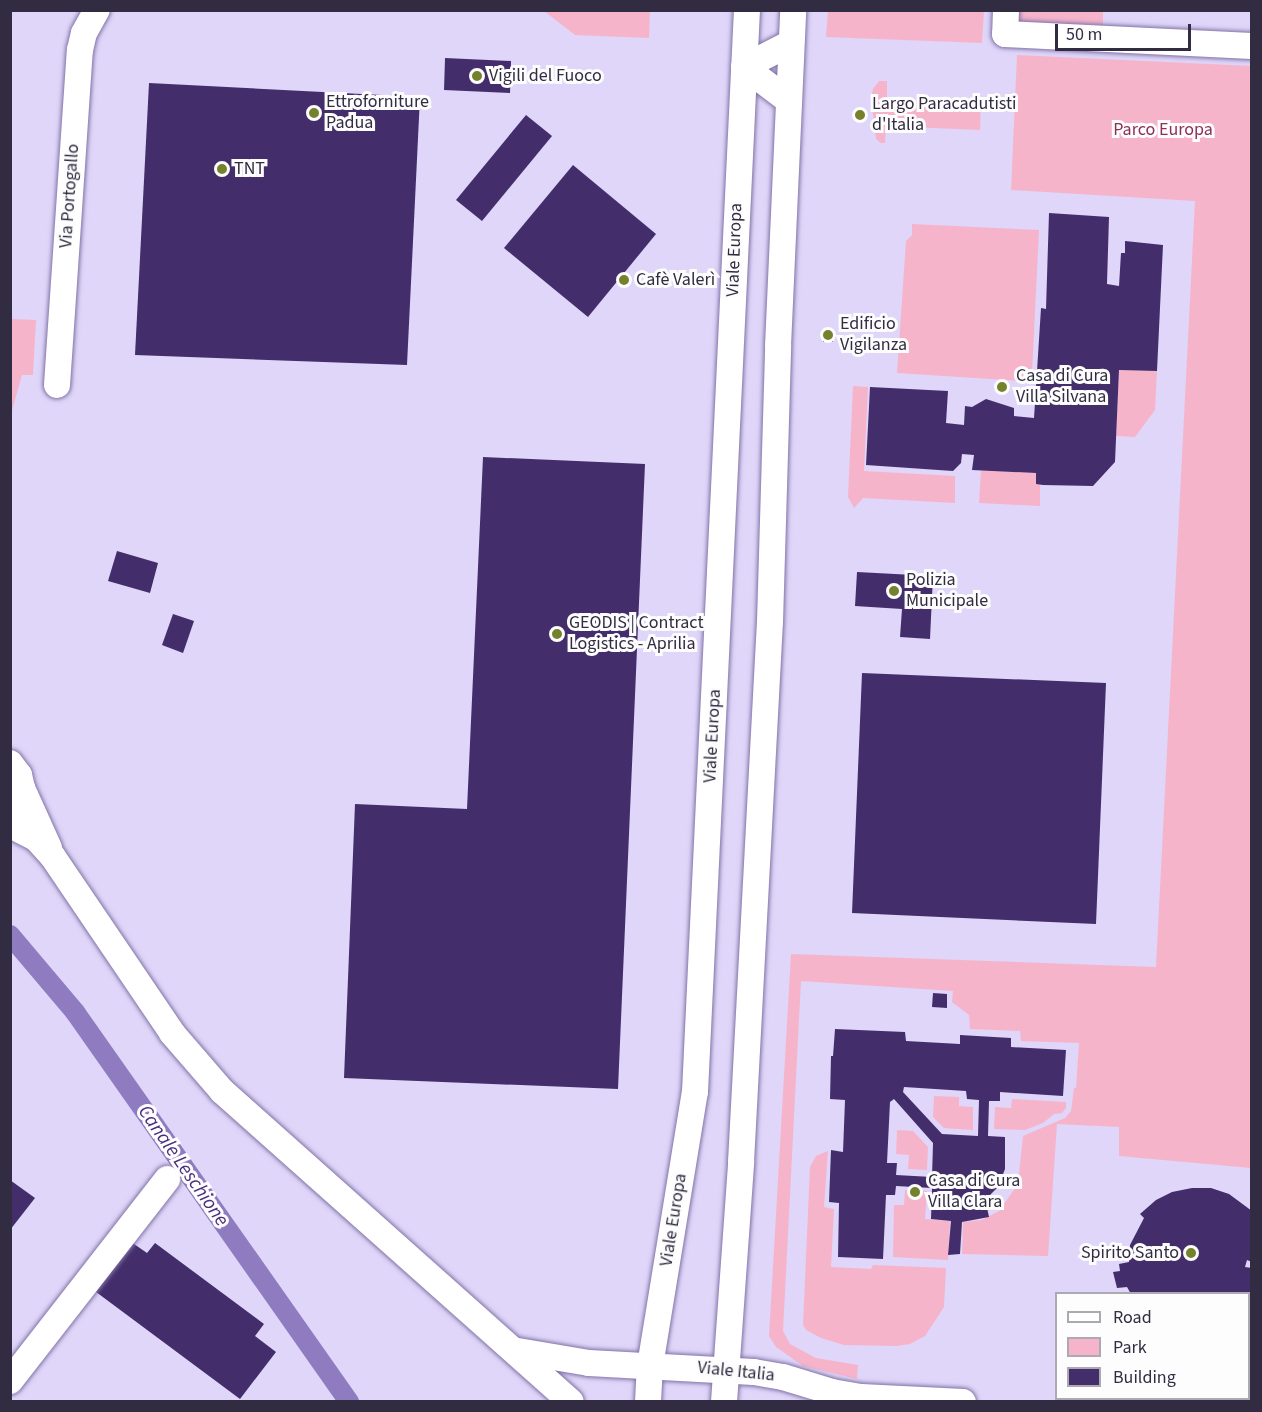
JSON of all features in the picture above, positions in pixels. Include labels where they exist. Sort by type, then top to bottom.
[{"type":"street","name":"Via Portogallo","points":[[57,385],[80,50],[84,33],[97,10]]},
{"type":"street","name":"Viale Europa","points":[[648,1401],[650,1366],[695,1092],[747,10]]},
{"type":"street","points":[[724,1401],[741,1162],[770,622],[793,10]]},
{"type":"street","points":[[1005,22],[1251,46]]},
{"type":"street","points":[[788,100],[744,67],[791,43]]},
{"type":"street","points":[[11,762],[19,775],[22,788],[53,857]]},
{"type":"street","points":[[10,817],[20,801],[22,788]]},
{"type":"street","points":[[10,825],[36,838],[53,857],[172,1034],[222,1091],[572,1401]]},
{"type":"street","points":[[10,1381],[167,1179]]},
{"type":"street","name":"Viale Italia","points":[[516,1351],[577,1362],[770,1374],[853,1396],[963,1401]]},
{"type":"green space","points":[[544,11],[650,11],[649,38],[575,35]]},
{"type":"green space","points":[[828,11],[984,11],[982,43],[826,37]]},
{"type":"green space","points":[[1019,11],[1103,11],[1103,25],[1019,22]]},
{"type":"green space","name":"Parco Europa","points":[[1017,55],[1251,66],[1251,1168],[1119,1156],[1119,1127],[1057,1124],[1048,1256],[962,1254],[963,1222],[982,1220],[999,1211],[1018,1184],[1023,1136],[1065,1118],[1071,1111],[1074,1088],[1076,1088],[1079,1043],[1021,1041],[1020,1031],[970,1029],[969,1015],[952,1002],[953,991],[801,981],[783,1331],[790,1344],[816,1358],[858,1365],[857,1379],[803,1366],[776,1347],[769,1336],[791,954],[1156,967],[1195,201],[1011,190]]},
{"type":"green space","points":[[879,81],[887,81],[887,100],[981,105],[980,130],[886,126],[885,143],[881,143],[876,139],[871,98],[873,89]]},
{"type":"green space","points":[[912,224],[1039,230],[1032,373],[1021,381],[897,373],[906,241],[912,235]]},
{"type":"green space","points":[[11,319],[36,320],[33,375],[22,375],[11,414]]},
{"type":"green space","points":[[1119,370],[1157,371],[1155,410],[1135,437],[1116,436]]},
{"type":"green space","points":[[853,386],[868,387],[864,471],[955,476],[955,503],[863,498],[854,508],[848,497]]},
{"type":"green space","points":[[981,470],[1036,473],[1036,484],[1040,484],[1040,506],[979,503]]},
{"type":"green space","points":[[934,1096],[959,1097],[959,1106],[973,1107],[973,1130],[944,1128],[933,1117]]},
{"type":"green space","points":[[1012,1099],[1066,1102],[1066,1108],[1062,1113],[1054,1114],[1043,1123],[1025,1130],[994,1129],[995,1107],[1011,1108]]},
{"type":"green space","points":[[897,1130],[913,1131],[928,1147],[927,1170],[908,1169],[909,1155],[896,1154]]},
{"type":"green space","points":[[828,1151],[824,1207],[834,1209],[831,1267],[871,1269],[873,1265],[946,1268],[944,1307],[925,1336],[910,1344],[844,1345],[821,1338],[806,1330],[803,1325],[810,1167],[816,1156]]},
{"type":"green space","points":[[905,1190],[927,1191],[925,1219],[950,1221],[948,1260],[893,1257],[894,1205],[904,1205]]},
{"type":"building","name":"Vigili del Fuoco","points":[[445,58],[511,61],[510,93],[444,90]]},
{"type":"building","points":[[149,83],[420,97],[407,365],[135,355]]},
{"type":"building","points":[[526,115],[552,136],[482,221],[456,200]]},
{"type":"building","points":[[573,165],[656,234],[588,317],[504,248]]},
{"type":"building","points":[[1049,213],[1109,217],[1107,284],[1119,286],[1121,253],[1125,253],[1125,241],[1163,245],[1157,371],[1119,370],[1115,462],[1093,486],[1043,485],[1036,484],[1036,473],[972,470],[974,455],[962,454],[961,463],[953,471],[866,465],[870,387],[948,391],[946,423],[964,425],[965,406],[972,407],[986,399],[1014,408],[1014,416],[1034,418],[1041,308],[1046,309]]},
{"type":"building","name":"Edificio Vigilanza","points":[[824,329],[833,329],[833,342],[823,342]]},
{"type":"building","name":"GEODIS | Contract Logistics - Aprilia","points":[[483,457],[645,464],[618,1089],[344,1078],[355,804],[467,809]]},
{"type":"building","points":[[117,551],[158,563],[150,593],[108,581]]},
{"type":"building","name":"Polizia Municipale","points":[[857,572],[933,576],[930,639],[900,637],[902,609],[855,606]]},
{"type":"building","points":[[173,614],[194,621],[183,653],[162,645]]},
{"type":"building","points":[[862,673],[1106,683],[1096,924],[852,913]]},
{"type":"building","points":[[933,993],[947,994],[947,1008],[932,1007]]},
{"type":"building","points":[[835,1029],[905,1032],[906,1041],[960,1044],[960,1035],[1011,1038],[1011,1047],[1066,1050],[1063,1096],[1000,1092],[1000,1101],[989,1101],[988,1136],[1005,1137],[1005,1169],[998,1187],[990,1195],[992,1200],[986,1203],[989,1217],[962,1222],[960,1254],[948,1255],[951,1221],[931,1219],[932,1188],[896,1186],[895,1195],[886,1195],[883,1259],[838,1257],[839,1203],[829,1202],[831,1150],[843,1152],[845,1100],[830,1099],[831,1056],[833,1056]],"holes":[[[904,1087],[966,1091],[967,1099],[979,1100],[978,1136],[942,1134],[903,1092]],[[894,1099],[933,1143],[932,1177],[896,1175],[897,1163],[887,1163],[890,1102]]]},
{"type":"building","points":[[10,1180],[35,1198],[10,1230]]},
{"type":"building","name":"Spirito Santo","points":[[1192,1188],[1211,1188],[1229,1194],[1252,1211],[1252,1262],[1247,1260],[1245,1267],[1252,1268],[1252,1319],[1250,1320],[1250,1292],[1130,1292],[1127,1287],[1117,1288],[1113,1272],[1120,1271],[1119,1264],[1129,1262],[1130,1245],[1144,1218],[1140,1214],[1156,1200],[1172,1192]]},
{"type":"building","points":[[124,1237],[147,1253],[155,1243],[264,1324],[255,1336],[276,1352],[240,1399],[88,1286]]},
{"type":"waterway","name":"Canale Leschione","points":[[10,935],[75,1012],[349,1402]]},
{"type":"place","name":"Vigili del Fuoco","points":[[477,76]]},
{"type":"place","name":"Ettroforniture Padua","points":[[314,113]]},
{"type":"place","name":"Largo Paracadutisti d'Italia","points":[[860,115]]},
{"type":"place","name":"TNT","points":[[222,169]]},
{"type":"place","name":"Cafè Valerì","points":[[624,280]]},
{"type":"place","name":"Edificio Vigilanza","points":[[828,335]]},
{"type":"place","name":"Casa di Cura Villa Silvana","points":[[1002,387]]},
{"type":"place","name":"Polizia Municipale","points":[[894,591]]},
{"type":"place","name":"GEODIS | Contract Logistics - Aprilia","points":[[557,634]]},
{"type":"place","name":"Casa di Cura Villa Clara","points":[[915,1192]]},
{"type":"place","name":"Spirito Santo","points":[[1191,1253]]}]
